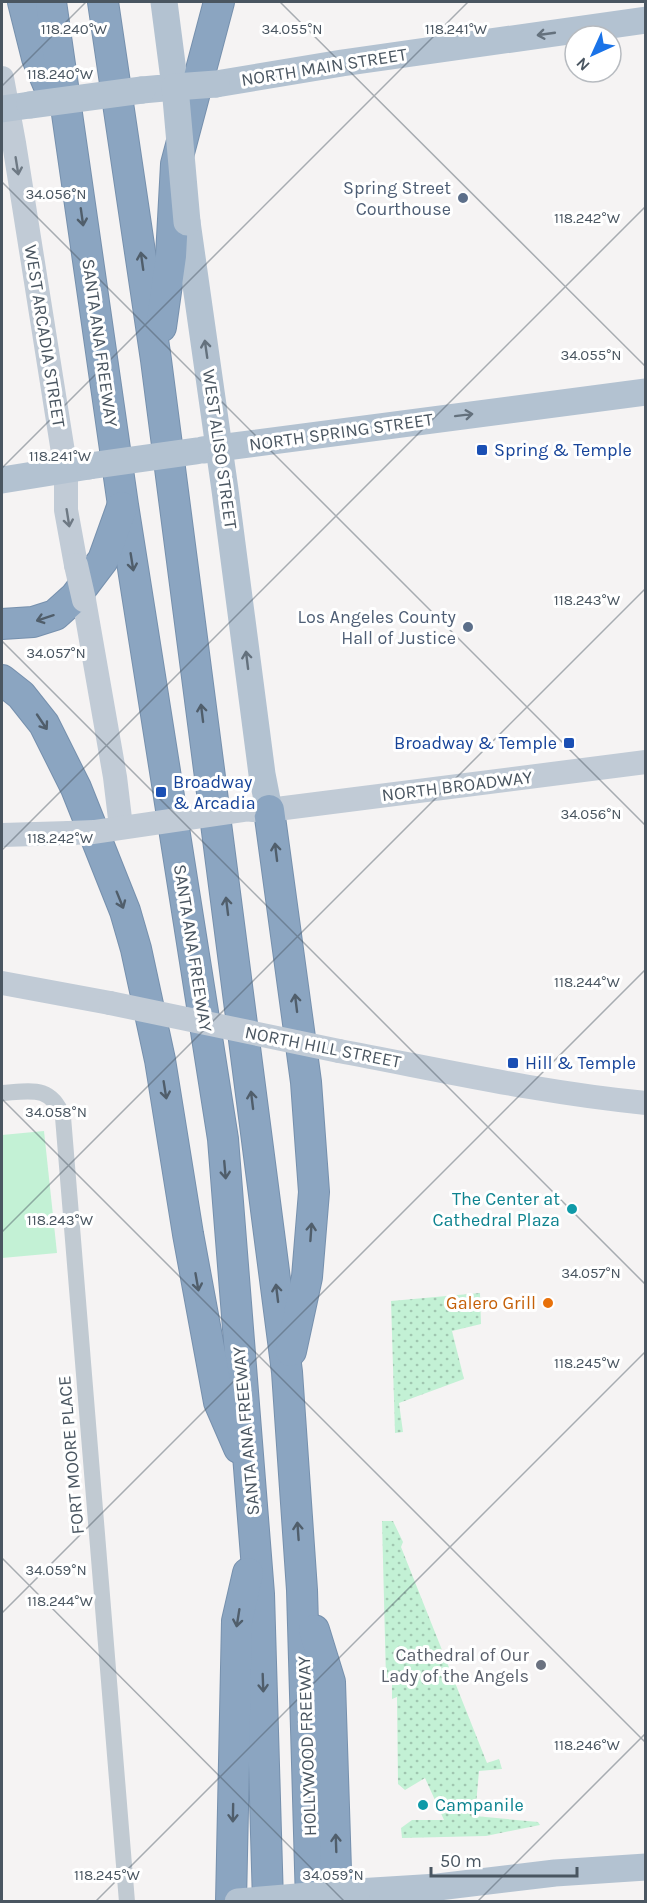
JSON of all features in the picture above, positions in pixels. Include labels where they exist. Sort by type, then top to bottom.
[{"type":"highway","points":[[23,2],[38,58],[71,138]]},
{"type":"highway","name":"SANTA ANA FREEWAY","points":[[51,2],[123,505],[223,1139],[256,1541],[268,1902]]},
{"type":"highway","name":"SANTA ANA FREEWAY","points":[[103,2],[156,360],[287,1372],[302,1590]]},
{"type":"highway","points":[[156,360],[171,256],[176,164],[219,2]]},
{"type":"highway","points":[[2,624],[33,622],[55,615],[75,597],[103,560],[123,505]]},
{"type":"highway","points":[[2,680],[21,695],[44,724],[76,788],[125,911],[136,949],[160,1060],[188,1234],[219,1402],[249,1473]]},
{"type":"highway","points":[[256,810],[306,1082],[314,1192],[307,1277],[287,1372]]},
{"type":"highway","points":[[231,1902],[237,1621],[256,1541]]},
{"type":"highway","points":[[302,1590],[330,1682],[347,1897]]},
{"type":"highway","name":"HOLLYWOOD FREEWAY","points":[[302,1590],[311,1902]]},
{"type":"main road","name":"WEST ALISO STREET","points":[[164,2],[176,87],[208,450],[262,774],[256,810]]},
{"type":"main road","name":"NORTH MAIN STREET","points":[[13,107],[216,84],[645,20]]},
{"type":"main road","name":"WEST ARCADIA STREET","points":[[2,78],[13,107],[77,468],[66,510],[116,783],[121,827]]},
{"type":"main road","name":"NORTH SPRING STREET","points":[[2,480],[645,392]]},
{"type":"main road","name":"NORTH BROADWAY","points":[[2,835],[94,832],[645,762]]},
{"type":"main road","name":"NORTH HILL STREET","points":[[2,983],[501,1082],[591,1098],[645,1103]]},
{"type":"main road","points":[[238,1902],[347,1897],[555,1873],[645,1867]]},
{"type":"street","name":"FORT MOORE PLACE","points":[[2,1093],[41,1092],[50,1095],[59,1106],[63,1117],[127,1902]]},
{"type":"green space","points":[[44,1131],[57,1253],[2,1258],[2,1135]]},
{"type":"green space","points":[[480,1293],[481,1324],[452,1331],[464,1379],[399,1403],[403,1432],[395,1433],[391,1301]]},
{"type":"green space","points":[[382,1521],[393,1521],[403,1542],[401,1547],[487,1763],[499,1759],[502,1769],[479,1771],[475,1816],[538,1822],[540,1825],[486,1836],[402,1838],[401,1828],[412,1820],[444,1820],[425,1778],[405,1790],[398,1784],[397,1697],[392,1699],[392,1678],[386,1679]]},
{"type":"place","name":"Spring Street Courthouse","points":[[463,198]]},
{"type":"place","name":"Spring & Temple","points":[[482,450]]},
{"type":"place","name":"Los Angeles County Hall of Justice","points":[[468,627]]},
{"type":"place","name":"Broadway & Temple","points":[[569,743]]},
{"type":"place","name":"Broadway & Arcadia","points":[[161,792]]},
{"type":"place","name":"Hill & Temple","points":[[513,1063]]},
{"type":"place","name":"The Center at Cathedral Plaza","points":[[572,1209]]},
{"type":"place","name":"Galero Grill","points":[[548,1303]]},
{"type":"place","name":"Cathedral of Our Lady of the Angels","points":[[541,1665]]},
{"type":"place","name":"Campanile","points":[[423,1805]]}]
